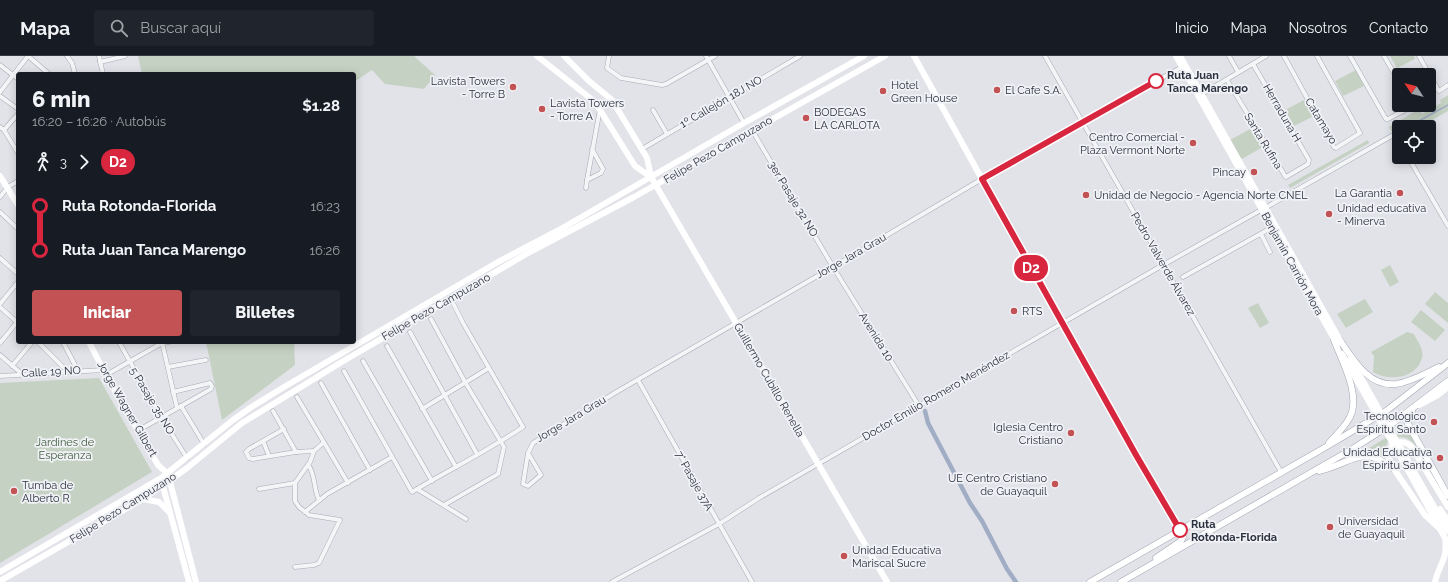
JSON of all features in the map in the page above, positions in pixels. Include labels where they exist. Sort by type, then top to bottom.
[{"type":"main road","name":"Guillermo Cubillo Renella","points":[[537,56],[595,102],[635,166],[651,177]]},
{"type":"main road","name":"Guillermo Cubillo Renella","points":[[564,56],[589,81],[612,100],[647,158],[651,177],[887,582]]},
{"type":"main road","name":"Felipe Pezo Campuzano","points":[[0,581],[143,499],[162,486],[187,458],[250,408],[498,262],[559,230],[744,122],[864,56]]},
{"type":"main road","name":"Felipe Pezo Campuzano","points":[[0,572],[162,478],[169,477],[187,468],[226,436],[260,412],[340,363],[528,253],[656,185],[885,56]]},
{"type":"main road","points":[[914,56],[1062,324],[1180,530],[1183,538],[1181,541],[1168,549],[1142,570]]},
{"type":"main road","name":"Benjamín Carrión Mora","points":[[1176,56],[1421,488]]},
{"type":"main road","name":"Benjamín Carrión Mora","points":[[1180,56],[1202,94],[1263,209],[1271,228],[1337,339]]},
{"type":"main road","points":[[0,176],[16,201]]},
{"type":"main road","points":[[498,262],[501,269]]},
{"type":"main road","points":[[1337,339],[1367,375],[1384,384],[1397,384],[1447,364]]},
{"type":"main road","points":[[1324,448],[1351,416],[1353,407],[1352,390],[1337,339]]},
{"type":"main road","name":"Jorge Wagner Gilbert","points":[[90,344],[104,372],[158,465],[169,477]]},
{"type":"main road","points":[[1090,582],[1386,411],[1447,364]]},
{"type":"main road","points":[[1121,582],[1313,472],[1383,430],[1448,381]]},
{"type":"main road","points":[[1448,387],[1438,395],[1415,407],[1408,417],[1408,424],[1448,496]]},
{"type":"main road","points":[[1440,529],[1422,510],[1394,469],[1388,456],[1390,450],[1396,443],[1406,443],[1414,449],[1448,506]]},
{"type":"main road","points":[[1313,472],[1328,469],[1362,456],[1379,458],[1394,469]]},
{"type":"main road","points":[[158,465],[162,478],[162,486],[189,582]]},
{"type":"main road","points":[[169,477],[196,582]]},
{"type":"main road","points":[[1421,488],[1422,510]]},
{"type":"main road","points":[[1421,488],[1448,521]]},
{"type":"main road","points":[[1421,488],[1445,538],[1448,549],[1448,554],[1436,580]]},
{"type":"main road","points":[[1421,488],[1448,531]]},
{"type":"main road","points":[[143,499],[159,502],[171,514]]},
{"type":"street","points":[[16,72],[28,56],[47,72]]},
{"type":"street","points":[[67,56],[72,63],[74,72]]},
{"type":"street","points":[[99,56],[102,72]]},
{"type":"street","points":[[100,62],[126,56]]},
{"type":"street","points":[[609,56],[607,68],[619,77],[662,85],[666,84],[707,58],[714,56]]},
{"type":"street","name":"Pedro Valverde Álvarez","points":[[1045,56],[1281,472]]},
{"type":"street","points":[[1229,56],[1238,72]]},
{"type":"street","points":[[1202,94],[1266,56]]},
{"type":"street","name":"Catamayo","points":[[1284,56],[1334,147],[1336,148],[1360,134],[1317,56]]},
{"type":"street","points":[[1350,56],[1386,119],[1401,112]]},
{"type":"street","points":[[1384,56],[1392,70]]},
{"type":"street","points":[[1419,56],[1438,90],[1439,91],[1448,85]]},
{"type":"street","name":"1º Callejón 18J NO","points":[[642,149],[797,57]]},
{"type":"street","points":[[707,58],[744,122]]},
{"type":"street","name":"Herraduna H","points":[[1253,64],[1309,162]]},
{"type":"street","points":[[0,65],[14,75]]},
{"type":"street","name":"Jorge Jara Grau","points":[[528,453],[541,475],[528,486],[525,486],[523,484],[528,453],[533,442],[982,179],[1182,67]]},
{"type":"street","points":[[0,92],[16,72]]},
{"type":"street","name":"Santa Rufina","points":[[1227,80],[1286,177],[1309,162]]},
{"type":"street","points":[[0,96],[16,108]]},
{"type":"street","points":[[586,188],[600,108]]},
{"type":"street","points":[[653,110],[667,134]]},
{"type":"street","points":[[4,130],[16,116]]},
{"type":"street","points":[[0,127],[4,130],[16,150]]},
{"type":"street","name":"3er Pasaje 32 NO","points":[[752,130],[833,267]]},
{"type":"street","name":"Doctor Emilio Romero Menéndez","points":[[612,582],[718,524],[759,498],[1163,265],[1392,136]]},
{"type":"street","points":[[587,180],[601,173],[603,169],[592,149]]},
{"type":"street","points":[[1412,164],[1448,226]]},
{"type":"street","points":[[0,197],[8,187],[16,182]]},
{"type":"street","points":[[0,212],[16,227]]},
{"type":"street","points":[[1183,277],[1271,228]]},
{"type":"street","points":[[1261,234],[1270,252]]},
{"type":"street","points":[[0,258],[16,272]]},
{"type":"street","name":"Avenida 10","points":[[833,267],[919,406]]},
{"type":"street","points":[[16,285],[0,305],[16,320]]},
{"type":"street","points":[[344,371],[412,492],[500,442],[523,427],[451,299]]},
{"type":"street","points":[[431,319],[465,382],[504,447],[498,474],[444,505]]},
{"type":"street","points":[[0,343],[16,324]]},
{"type":"street","points":[[410,332],[477,454]]},
{"type":"street","points":[[12,366],[30,344]]},
{"type":"street","points":[[40,344],[67,371]]},
{"type":"street","points":[[64,344],[78,371]]},
{"type":"street","name":"5 Pasaje 35 NO","points":[[120,344],[161,417],[187,458]]},
{"type":"street","name":"Calle 19 NO","points":[[0,376],[67,371],[104,372],[129,362],[160,344]]},
{"type":"street","points":[[162,344],[173,392],[179,407],[204,444]]},
{"type":"street","points":[[387,346],[456,467]]},
{"type":"street","points":[[0,355],[22,374]]},
{"type":"street","points":[[168,367],[206,360]]},
{"type":"street","points":[[363,360],[432,481]]},
{"type":"street","points":[[422,409],[489,368]]},
{"type":"street","name":"7° Pasaje 37A","points":[[638,380],[752,582]]},
{"type":"street","points":[[139,430],[211,389],[212,385],[210,383],[173,392]]},
{"type":"street","points":[[320,383],[370,470]]},
{"type":"street","points":[[297,397],[348,483]]},
{"type":"street","points":[[273,411],[296,452]]},
{"type":"street","points":[[284,429],[249,449],[246,452],[251,459],[296,452],[314,451]]},
{"type":"street","points":[[263,441],[270,456]]},
{"type":"street","points":[[295,567],[319,563],[340,520],[309,515],[299,507],[295,501],[295,483],[314,455],[314,451],[323,443]]},
{"type":"street","points":[[305,512],[327,494],[392,457]]},
{"type":"street","points":[[308,465],[313,472],[316,494],[319,500]]},
{"type":"street","points":[[259,489],[295,483]]},
{"type":"street","points":[[418,489],[466,519]]},
{"type":"green space","points":[[138,56],[414,56],[435,75],[424,89],[385,84],[372,70],[356,81],[356,72],[142,72]]},
{"type":"green space","points":[[1390,56],[1414,56],[1415,59],[1397,68]]},
{"type":"green space","points":[[1356,70],[1364,86],[1343,96],[1335,81]]},
{"type":"green space","points":[[1448,95],[1448,111],[1432,120],[1401,120],[1414,112],[1421,112],[1422,114],[1425,112],[1436,112],[1436,106],[1441,103],[1440,100]]},
{"type":"green space","points":[[1304,100],[1314,116],[1294,126],[1285,110]]},
{"type":"green space","points":[[1392,125],[1392,132],[1389,127]]},
{"type":"green space","points":[[1252,128],[1263,147],[1240,160],[1230,140]]},
{"type":"green space","points":[[1368,140],[1369,143],[1290,188],[1288,185]]},
{"type":"green space","points":[[1390,265],[1399,282],[1390,287],[1381,270]]},
{"type":"green space","points":[[1435,292],[1448,303],[1448,323],[1425,304]]},
{"type":"green space","points":[[1365,299],[1373,312],[1346,328],[1337,314]]},
{"type":"green space","points":[[1258,303],[1269,323],[1260,328],[1248,308]]},
{"type":"green space","points":[[1421,310],[1445,330],[1435,341],[1411,322]]},
{"type":"green space","points":[[1407,332],[1414,334],[1420,344],[1422,358],[1416,368],[1399,377],[1385,377],[1373,372],[1374,356],[1371,352]]},
{"type":"green space","points":[[206,344],[294,344],[295,365],[222,420]]},
{"type":"green space","name":"Jardines de Esperanza","points":[[99,378],[152,472],[0,563],[0,383]]},
{"type":"green space","points":[[1405,426],[1417,448],[1407,439],[1399,437],[1387,443],[1385,458],[1368,453],[1361,453]]},
{"type":"waterway","points":[[1421,120],[1448,105]]},
{"type":"waterway","points":[[925,411],[928,423],[970,503],[982,521],[1007,569],[1016,582]]},
{"type":"bus line","name":"D2","points":[[1156,81],[982,179],[1062,324],[1180,530]]},
{"type":"place","name":"Ruta Juan Tanca Marengo","points":[[1156,81]]},
{"type":"place","name":"Lavista Towers - Torre B","points":[[513,87]]},
{"type":"place","name":"El Cafe S.A.","points":[[997,90]]},
{"type":"place","name":"Hotel Green House","points":[[883,91]]},
{"type":"place","name":"Lavista Towers - Torre A","points":[[542,109]]},
{"type":"place","name":"BODEGAS LA CARLOTA","points":[[806,118]]},
{"type":"place","name":"Centro Comercial - Plaza Vermont Norte","points":[[1193,143]]},
{"type":"place","name":"Pincay","points":[[1254,172]]},
{"type":"place","name":"La Garantia","points":[[1400,193]]},
{"type":"place","name":"Unidad de Negocio - Agencia Norte CNEL","points":[[1086,195]]},
{"type":"place","name":"Unidad educativa - Minerva","points":[[1329,214]]},
{"type":"place","name":"RTS","points":[[1014,311]]},
{"type":"place","name":"Tecnológico Espíritu Santo","points":[[1434,422]]},
{"type":"place","name":"Iglesia Centro Cristiano","points":[[1071,433]]},
{"type":"place","name":"Unidad Educativa Espíritu Santo","points":[[1440,458]]},
{"type":"place","name":"UE Centro Cristiano de Guayaquil","points":[[1055,484]]},
{"type":"place","name":"Tumba de Alberto R","points":[[14,491]]},
{"type":"place","name":"Universidad de Guayaquil","points":[[1330,527]]},
{"type":"place","name":"Ruta Rotonda-Florida","points":[[1180,530]]},
{"type":"place","name":"Unidad Educativa Mariscal Sucre","points":[[844,556]]}]
